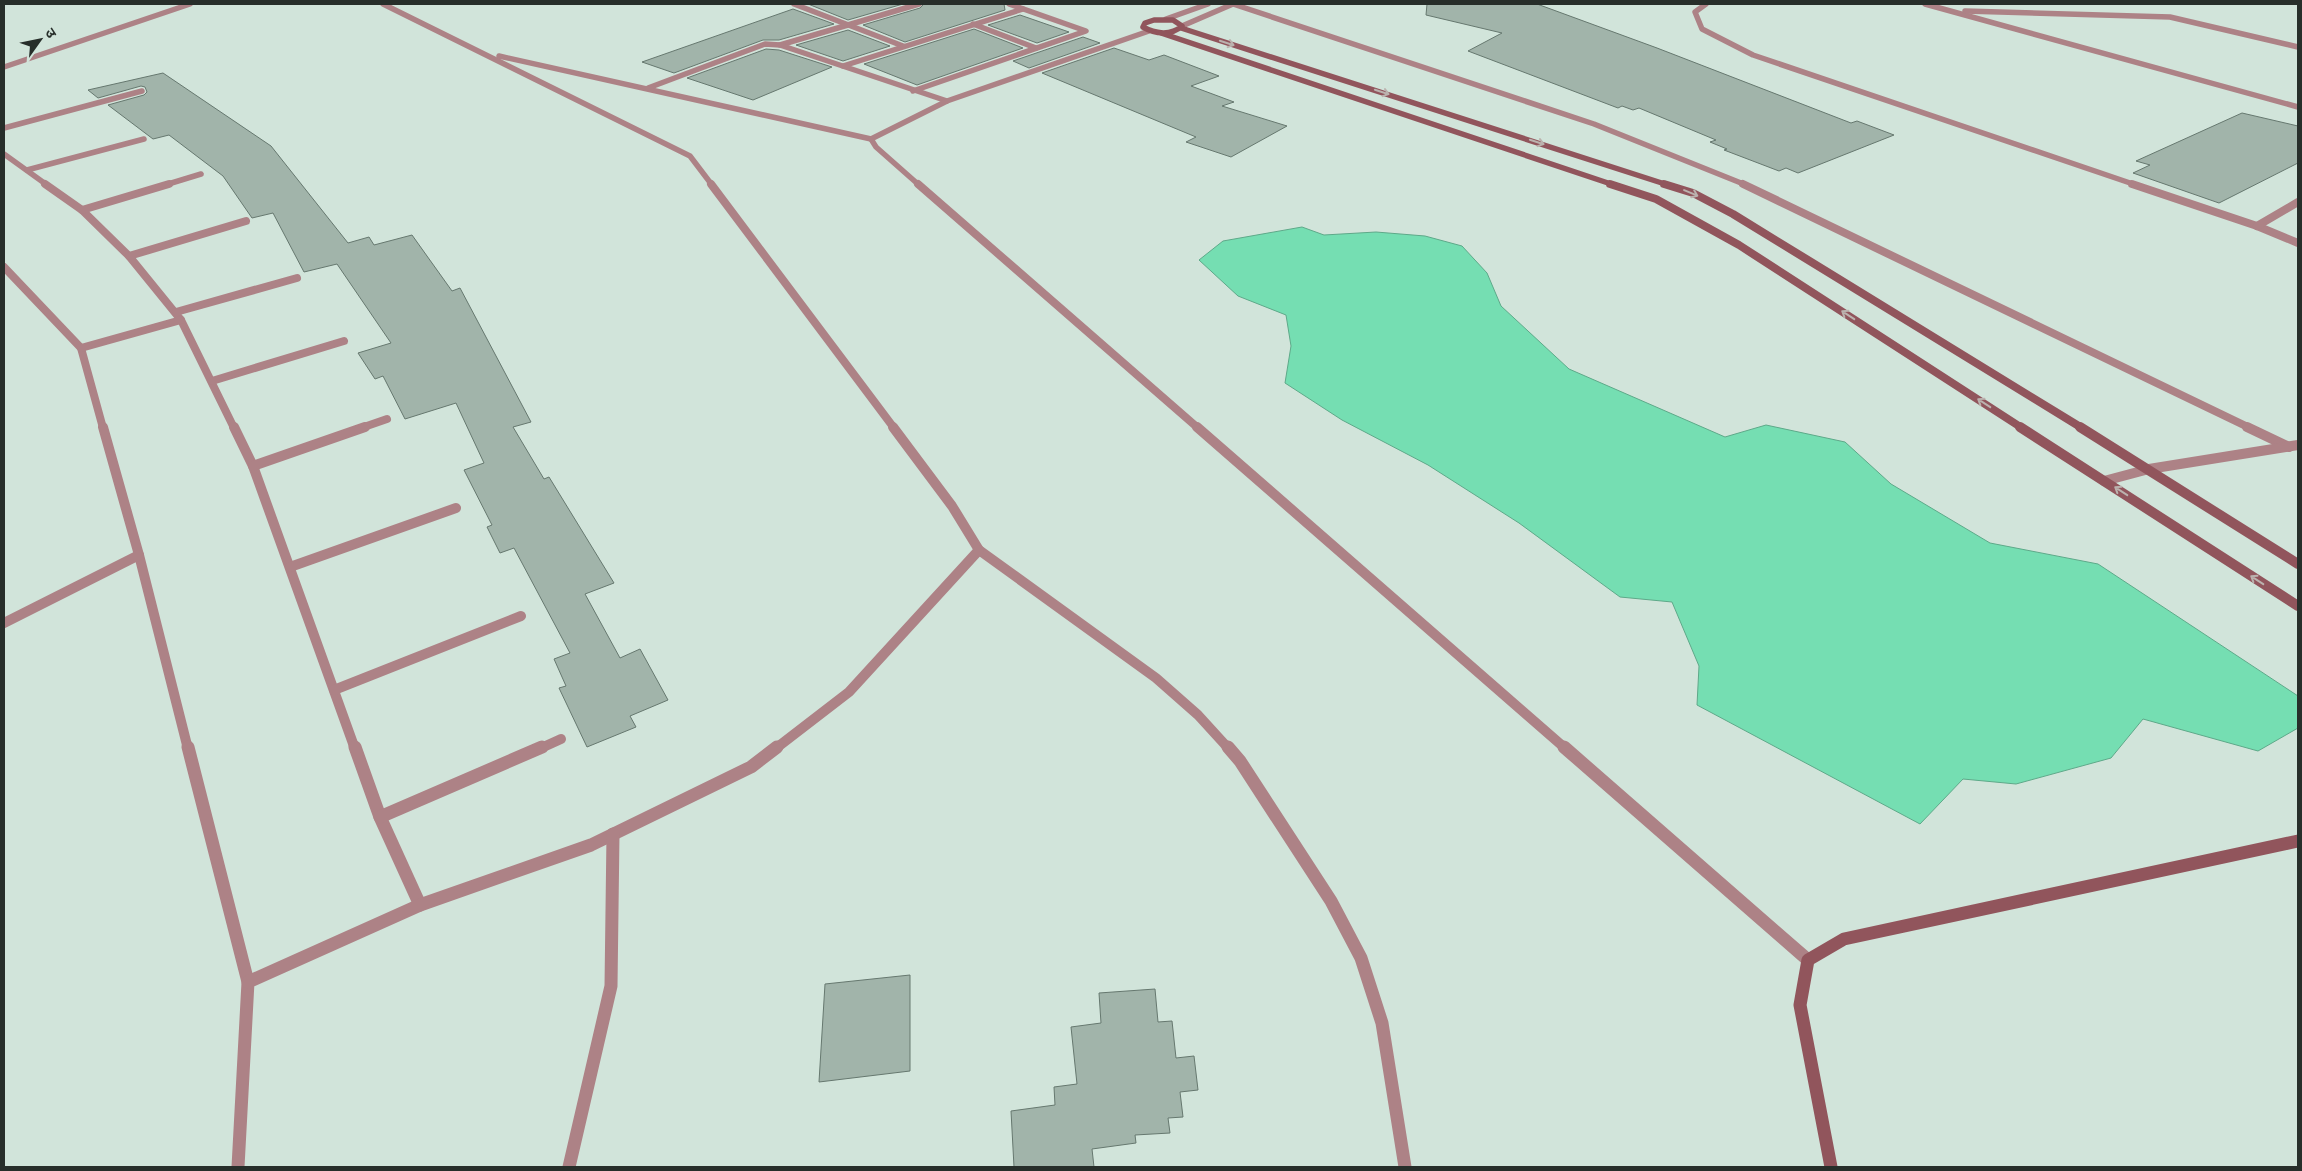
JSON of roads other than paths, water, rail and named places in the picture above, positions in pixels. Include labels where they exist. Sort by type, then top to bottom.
[{"type":"main road","points":[[1181,27],[1177,22],[1166,19],[1145,23],[1143,27],[1149,31],[1161,32],[1656,198],[1747,251],[2298,606]]},
{"type":"main road","points":[[1161,32],[1181,27],[1694,194],[1733,214],[2149,469],[2298,564]]},
{"type":"main road","points":[[1831,1167],[1800,1004],[1808,960],[1844,940],[2298,841]]},
{"type":"street","points":[[4,67],[190,4]]},
{"type":"street","points":[[383,4],[484,52],[690,156],[952,506],[979,550],[1156,678],[1198,715],[1240,761],[1331,901],[1361,958],[1382,1023],[1405,1167]]},
{"type":"street","points":[[798,4],[903,46]]},
{"type":"street","points":[[648,88],[764,44],[780,44],[920,4]]},
{"type":"street","points":[[913,91],[1086,31],[1009,4]]},
{"type":"street","points":[[1166,19],[1208,4]]},
{"type":"street","points":[[1181,27],[1233,4],[1594,124],[1751,187],[2289,447]]},
{"type":"street","points":[[1706,4],[1695,12],[1702,29],[1753,55],[2257,226],[2298,242]]},
{"type":"street","points":[[1925,4],[2298,106]]},
{"type":"street","points":[[844,66],[1023,9]]},
{"type":"street","points":[[1949,10],[2170,17],[2298,47]]},
{"type":"street","points":[[973,24],[1036,48]]},
{"type":"street","points":[[484,52],[871,139],[947,101],[1149,31]]},
{"type":"street","points":[[780,44],[913,91],[947,101]]},
{"type":"street","points":[[4,128],[142,91]]},
{"type":"street","points":[[27,170],[144,139]]},
{"type":"street","points":[[871,139],[876,147],[1808,960]]},
{"type":"street","points":[[4,154],[82,210],[129,256],[178,316],[254,466],[380,817],[420,905]]},
{"type":"street","points":[[82,210],[201,174]]},
{"type":"street","points":[[2257,226],[2298,202]]},
{"type":"street","points":[[129,256],[246,221]]},
{"type":"street","points":[[4,267],[81,348],[139,555],[248,982],[238,1167]]},
{"type":"street","points":[[81,348],[297,278]]},
{"type":"street","points":[[212,381],[344,341]]},
{"type":"street","points":[[254,466],[388,419]]},
{"type":"street","points":[[2104,481],[2149,469],[2298,445]]},
{"type":"street","points":[[290,567],[456,508]]},
{"type":"street","points":[[248,982],[420,905],[591,845],[751,767],[849,692],[979,550]]},
{"type":"street","points":[[4,623],[139,555]]},
{"type":"street","points":[[334,690],[521,616]]},
{"type":"street","points":[[380,817],[561,739]]},
{"type":"street","points":[[569,1167],[611,986],[613,834]]}]
